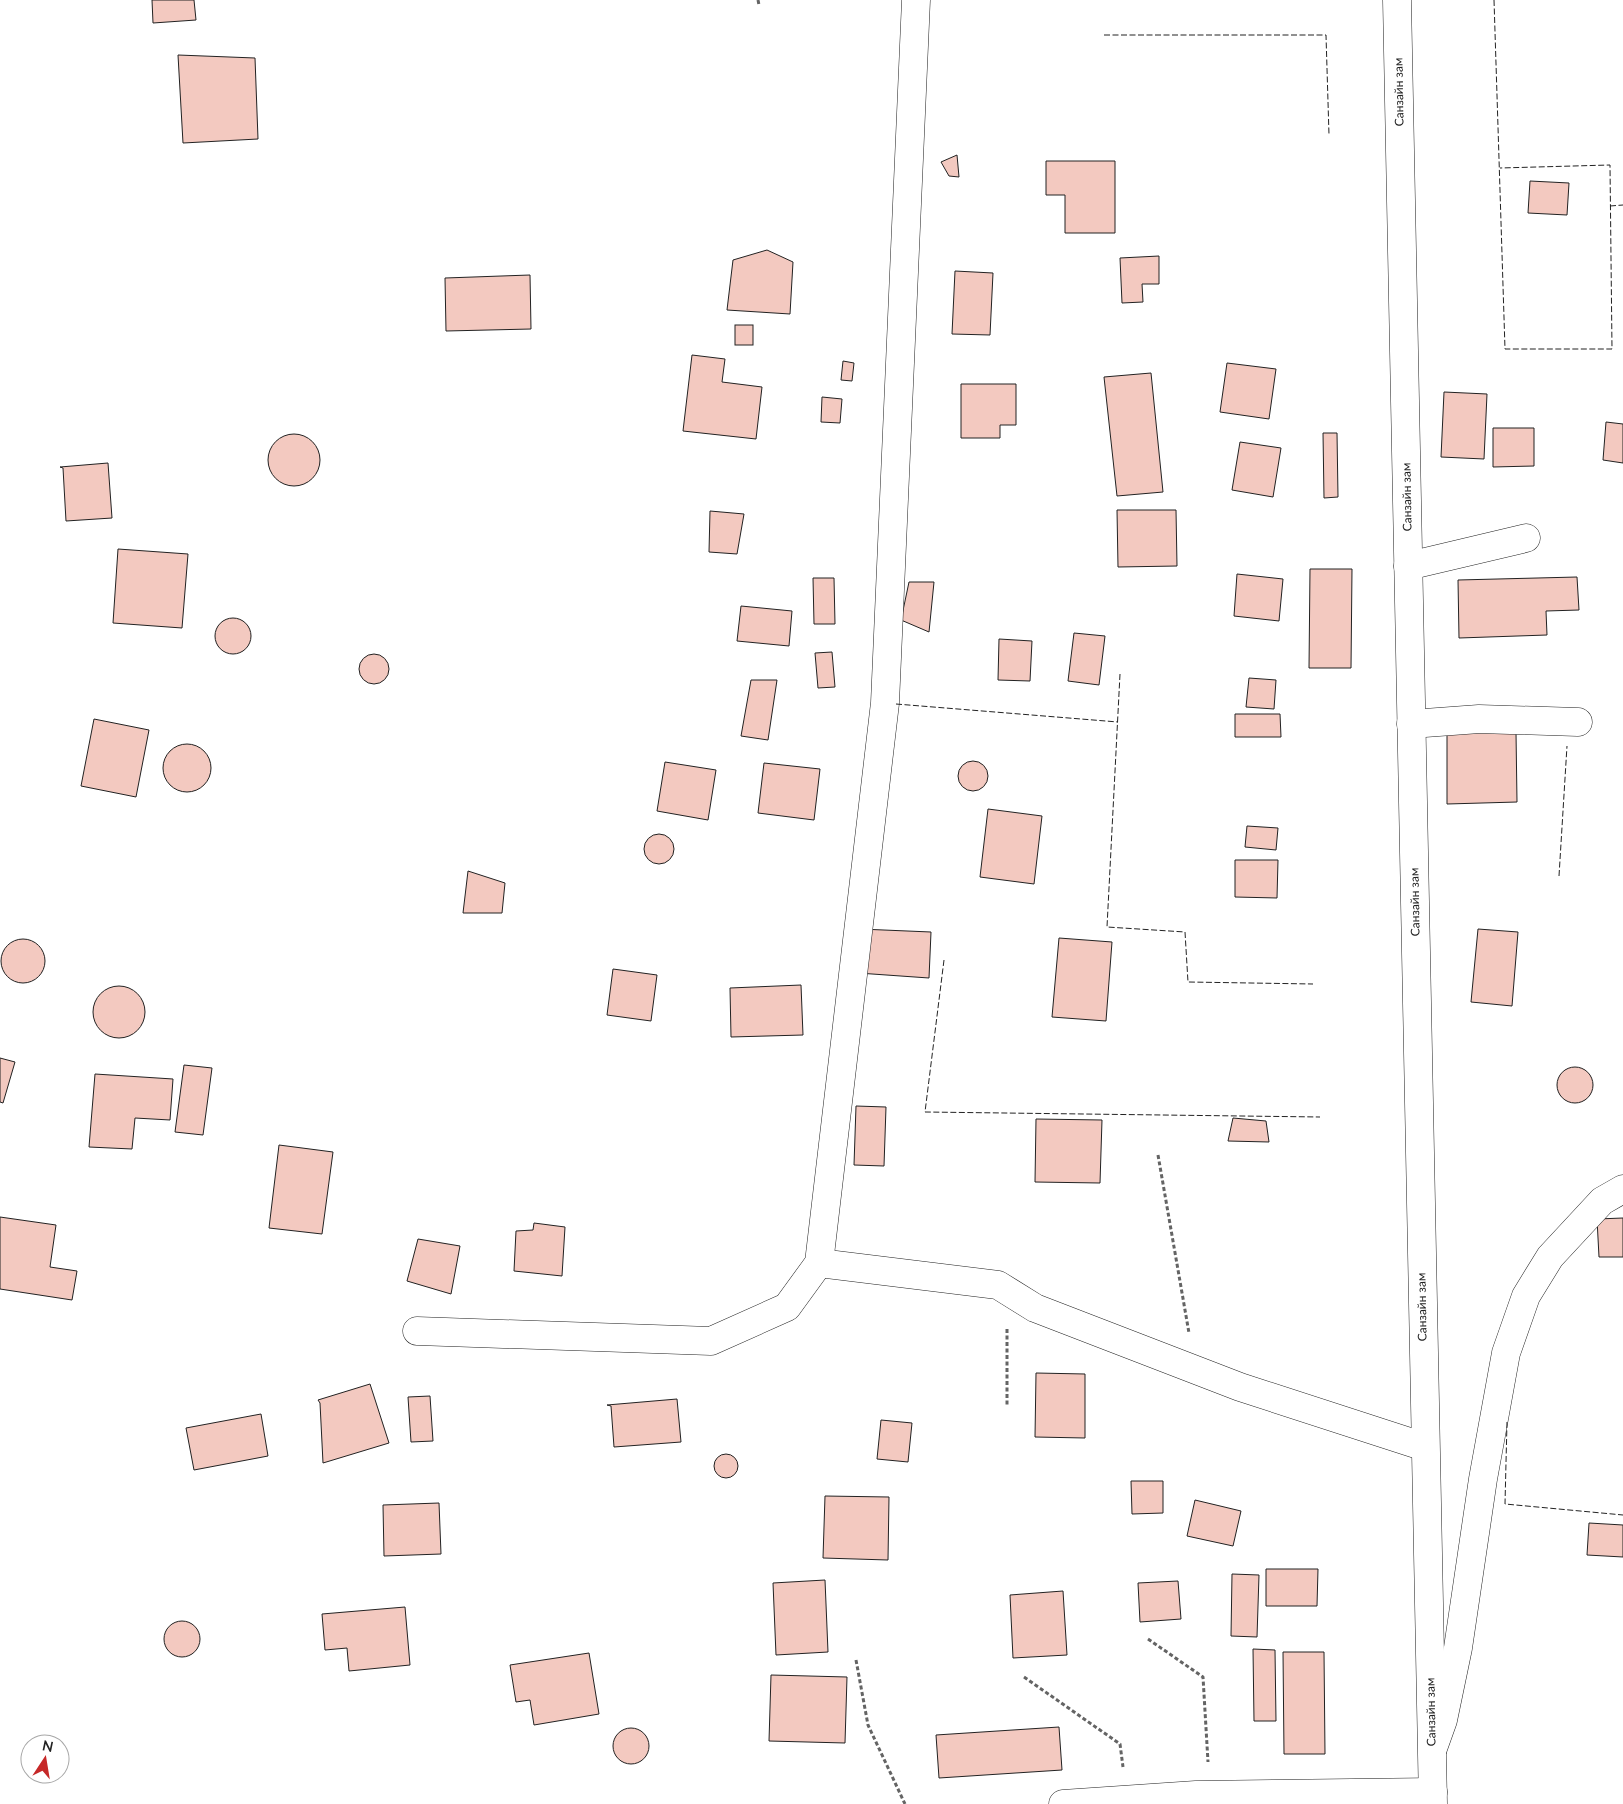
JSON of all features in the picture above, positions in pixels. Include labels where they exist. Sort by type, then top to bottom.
[{"type":"street","points":[[417,1331],[710,1341],[787,1307],[819,1264],[885,703],[916,0]]},
{"type":"street","name":"Санзайн зам","points":[[1397,0],[1433,1798]]},
{"type":"street","points":[[1408,566],[1526,538]]},
{"type":"street","points":[[1411,724],[1479,719],[1578,722]]},
{"type":"street","points":[[1432,1751],[1443,1720],[1458,1648],[1483,1479],[1506,1353],[1526,1296],[1550,1257],[1602,1201],[1623,1189]]},
{"type":"street","points":[[819,1264],[998,1286],[1035,1308],[1240,1387],[1425,1447]]},
{"type":"street","points":[[1063,1804],[1210,1795],[1433,1798]]},
{"type":"path","points":[[758,0],[759,5]]},
{"type":"path","points":[[1158,1155],[1195,1370]]},
{"type":"path","points":[[1006,1291],[1007,1405]]},
{"type":"path","points":[[1148,1639],[1203,1677],[1210,1795]]},
{"type":"path","points":[[856,1660],[868,1725],[905,1804]]},
{"type":"path","points":[[1024,1677],[1120,1744],[1128,1800]]},
{"type":"building","points":[[152,0],[194,0],[196,20],[153,23]]},
{"type":"building","points":[[178,55],[255,58],[258,139],[183,143]]},
{"type":"building","points":[[957,155],[959,177],[949,176],[941,162]]},
{"type":"building","points":[[1046,161],[1115,161],[1115,233],[1065,233],[1065,195],[1046,195]]},
{"type":"building","points":[[1530,181],[1569,183],[1567,215],[1528,213]]},
{"type":"building","points":[[767,250],[793,262],[790,314],[727,310],[733,260]]},
{"type":"building","points":[[1159,256],[1159,284],[1142,284],[1143,302],[1122,303],[1120,258]]},
{"type":"building","points":[[955,271],[993,273],[990,335],[952,334]]},
{"type":"building","points":[[530,275],[531,329],[446,331],[445,278]]},
{"type":"building","points":[[735,325],[753,325],[753,345],[735,345]]},
{"type":"building","points":[[692,355],[725,359],[722,382],[762,387],[756,439],[683,431]]},
{"type":"building","points":[[843,361],[854,363],[852,381],[841,380]]},
{"type":"building","points":[[1227,363],[1276,369],[1269,419],[1220,412]]},
{"type":"building","points":[[1151,373],[1163,492],[1117,496],[1104,377]]},
{"type":"building","points":[[961,384],[1016,384],[1016,425],[1000,425],[1000,438],[961,438]]},
{"type":"building","points":[[1444,392],[1487,394],[1484,459],[1441,457]]},
{"type":"building","points":[[822,397],[842,399],[840,423],[821,422]]},
{"type":"building","points":[[1606,422],[1623,424],[1623,463],[1603,460]]},
{"type":"building","points":[[1493,428],[1534,428],[1534,466],[1493,467]]},
{"type":"building","points":[[1323,433],[1337,433],[1338,497],[1324,498]]},
{"type":"building","points":[[294,434],[308,438],[316,446],[320,460],[316,474],[308,482],[294,486],[280,482],[272,474],[268,460],[272,446],[280,438]]},
{"type":"building","points":[[1240,442],[1281,448],[1273,497],[1232,490]]},
{"type":"building","points":[[108,463],[112,518],[66,521],[63,468],[60,467]]},
{"type":"building","points":[[1117,510],[1176,510],[1177,566],[1118,567]]},
{"type":"building","points":[[710,511],[744,514],[737,554],[709,552]]},
{"type":"building","points":[[118,549],[188,554],[182,628],[113,623]]},
{"type":"building","points":[[1310,569],[1352,569],[1351,668],[1309,668]]},
{"type":"building","points":[[1237,574],[1283,579],[1279,621],[1234,616]]},
{"type":"building","points":[[1577,577],[1579,610],[1546,611],[1547,635],[1459,638],[1458,580]]},
{"type":"building","points":[[813,578],[834,578],[835,624],[814,624]]},
{"type":"building","points":[[909,582],[934,582],[929,632],[901,620]]},
{"type":"building","points":[[741,606],[792,611],[789,646],[737,641]]},
{"type":"building","points":[[233,618],[246,623],[251,636],[246,649],[233,654],[220,649],[215,636],[220,623]]},
{"type":"building","points":[[1074,633],[1105,636],[1099,685],[1068,681]]},
{"type":"building","points":[[999,639],[1032,641],[1030,681],[998,680]]},
{"type":"building","points":[[832,652],[835,687],[818,688],[815,653]]},
{"type":"building","points":[[374,654],[385,658],[389,669],[385,680],[374,684],[363,680],[359,669],[363,658]]},
{"type":"building","points":[[1249,678],[1276,680],[1274,709],[1246,707]]},
{"type":"building","points":[[751,680],[777,680],[768,740],[741,736]]},
{"type":"building","points":[[1235,714],[1280,714],[1281,737],[1235,737]]},
{"type":"building","points":[[94,719],[149,730],[136,797],[81,786]]},
{"type":"building","points":[[1516,732],[1517,802],[1447,804],[1447,733]]},
{"type":"building","points":[[187,744],[196,746],[204,751],[209,759],[211,768],[209,777],[204,785],[196,790],[187,792],[178,790],[170,785],[165,777],[163,768],[165,759],[170,751],[178,746]]},
{"type":"building","points":[[973,761],[984,765],[988,776],[984,787],[973,791],[962,787],[958,776],[962,765]]},
{"type":"building","points":[[665,762],[716,770],[708,820],[657,811]]},
{"type":"building","points":[[764,763],[820,769],[814,820],[758,813]]},
{"type":"building","points":[[988,809],[1042,816],[1034,884],[980,877]]},
{"type":"building","points":[[1247,826],[1278,828],[1276,850],[1245,847]]},
{"type":"building","points":[[659,834],[665,835],[673,843],[673,855],[665,863],[659,864],[653,863],[645,855],[644,849],[645,843],[653,835]]},
{"type":"building","points":[[1235,860],[1278,860],[1277,898],[1235,897]]},
{"type":"building","points":[[468,871],[505,883],[502,913],[463,913]]},
{"type":"building","points":[[860,929],[931,932],[929,978],[858,973]]},
{"type":"building","points":[[1478,929],[1518,932],[1512,1006],[1471,1002]]},
{"type":"building","points":[[1059,938],[1112,942],[1106,1021],[1052,1017]]},
{"type":"building","points":[[27,939],[39,945],[44,952],[44,970],[39,977],[32,982],[19,983],[11,980],[4,973],[1,957],[4,949],[11,942]]},
{"type":"building","points":[[613,969],[657,975],[651,1021],[607,1015]]},
{"type":"building","points":[[801,985],[803,1035],[731,1037],[730,988]]},
{"type":"building","points":[[114,986],[124,986],[138,993],[145,1007],[145,1017],[138,1031],[124,1038],[114,1038],[104,1034],[97,1027],[93,1017],[93,1007],[97,997],[104,990]]},
{"type":"building","points":[[0,1058],[15,1062],[3,1103],[0,1102]]},
{"type":"building","points":[[184,1065],[212,1068],[203,1135],[175,1132]]},
{"type":"building","points":[[1575,1067],[1582,1068],[1588,1072],[1592,1078],[1592,1092],[1588,1098],[1582,1102],[1575,1103],[1568,1102],[1562,1098],[1558,1092],[1557,1085],[1558,1078],[1562,1072],[1568,1068]]},
{"type":"building","points":[[95,1074],[173,1079],[170,1120],[135,1118],[132,1149],[89,1147]]},
{"type":"building","points":[[856,1106],[886,1107],[884,1166],[854,1165]]},
{"type":"building","points":[[1233,1118],[1266,1121],[1269,1142],[1228,1141]]},
{"type":"building","points":[[1036,1119],[1102,1120],[1100,1183],[1035,1182]]},
{"type":"building","points":[[279,1145],[333,1152],[322,1234],[269,1228]]},
{"type":"building","points":[[0,1217],[56,1225],[50,1267],[77,1271],[72,1300],[0,1289]]},
{"type":"building","points":[[1623,1218],[1623,1257],[1599,1257],[1597,1219]]},
{"type":"building","points":[[534,1223],[565,1227],[562,1276],[514,1271],[516,1231],[533,1230]]},
{"type":"building","points":[[418,1239],[460,1246],[451,1294],[407,1281]]},
{"type":"building","points":[[1036,1373],[1085,1374],[1085,1438],[1035,1437]]},
{"type":"building","points":[[370,1384],[389,1443],[323,1463],[320,1403],[318,1400]]},
{"type":"building","points":[[430,1396],[433,1441],[411,1442],[408,1397]]},
{"type":"building","points":[[677,1399],[681,1442],[614,1447],[611,1406],[607,1405]]},
{"type":"building","points":[[261,1414],[268,1456],[194,1470],[186,1428]]},
{"type":"building","points":[[881,1420],[912,1423],[908,1462],[877,1459]]},
{"type":"building","points":[[726,1454],[734,1458],[738,1466],[734,1474],[726,1478],[718,1474],[714,1466],[718,1458]]},
{"type":"building","points":[[1131,1481],[1163,1481],[1163,1513],[1132,1514]]},
{"type":"building","points":[[825,1496],[889,1497],[888,1560],[823,1558]]},
{"type":"building","points":[[1195,1500],[1241,1511],[1233,1546],[1187,1536]]},
{"type":"building","points":[[439,1503],[441,1554],[384,1556],[383,1505]]},
{"type":"building","points":[[1589,1523],[1623,1525],[1623,1557],[1587,1555]]},
{"type":"building","points":[[1266,1569],[1318,1569],[1317,1606],[1266,1606]]},
{"type":"building","points":[[1232,1574],[1259,1575],[1257,1637],[1231,1636]]},
{"type":"building","points":[[825,1580],[828,1652],[776,1655],[773,1583]]},
{"type":"building","points":[[1178,1581],[1181,1619],[1140,1622],[1138,1583]]},
{"type":"building","points":[[1063,1591],[1067,1655],[1013,1658],[1010,1595]]},
{"type":"building","points":[[405,1607],[410,1665],[349,1671],[347,1648],[325,1650],[322,1614]]},
{"type":"building","points":[[182,1621],[189,1622],[195,1626],[199,1632],[199,1646],[195,1652],[189,1656],[182,1657],[175,1656],[169,1652],[165,1646],[164,1639],[165,1632],[169,1626],[175,1622]]},
{"type":"building","points":[[1253,1649],[1275,1650],[1276,1721],[1254,1721]]},
{"type":"building","points":[[1283,1652],[1324,1652],[1325,1754],[1284,1754]]},
{"type":"building","points":[[589,1653],[599,1714],[534,1725],[530,1700],[516,1702],[510,1665]]},
{"type":"building","points":[[771,1675],[847,1677],[845,1743],[769,1741]]},
{"type":"building","points":[[1059,1727],[1062,1770],[939,1778],[936,1735]]},
{"type":"building","points":[[631,1728],[644,1733],[649,1746],[644,1759],[631,1764],[618,1759],[613,1746],[618,1733]]},
{"type":"fence","points":[[1494,0],[1505,349],[1612,349],[1610,165],[1500,168]]},
{"type":"fence","points":[[1104,35],[1326,35],[1329,135]]},
{"type":"fence","points":[[1610,206],[1623,205]]},
{"type":"fence","points":[[1120,674],[1107,927],[1185,932],[1188,982],[1313,984]]},
{"type":"fence","points":[[896,704],[1118,722]]},
{"type":"fence","points":[[1559,876],[1567,746]]},
{"type":"fence","points":[[944,960],[925,1112],[1320,1117]]},
{"type":"fence","points":[[1507,1422],[1505,1504],[1623,1515]]}]
